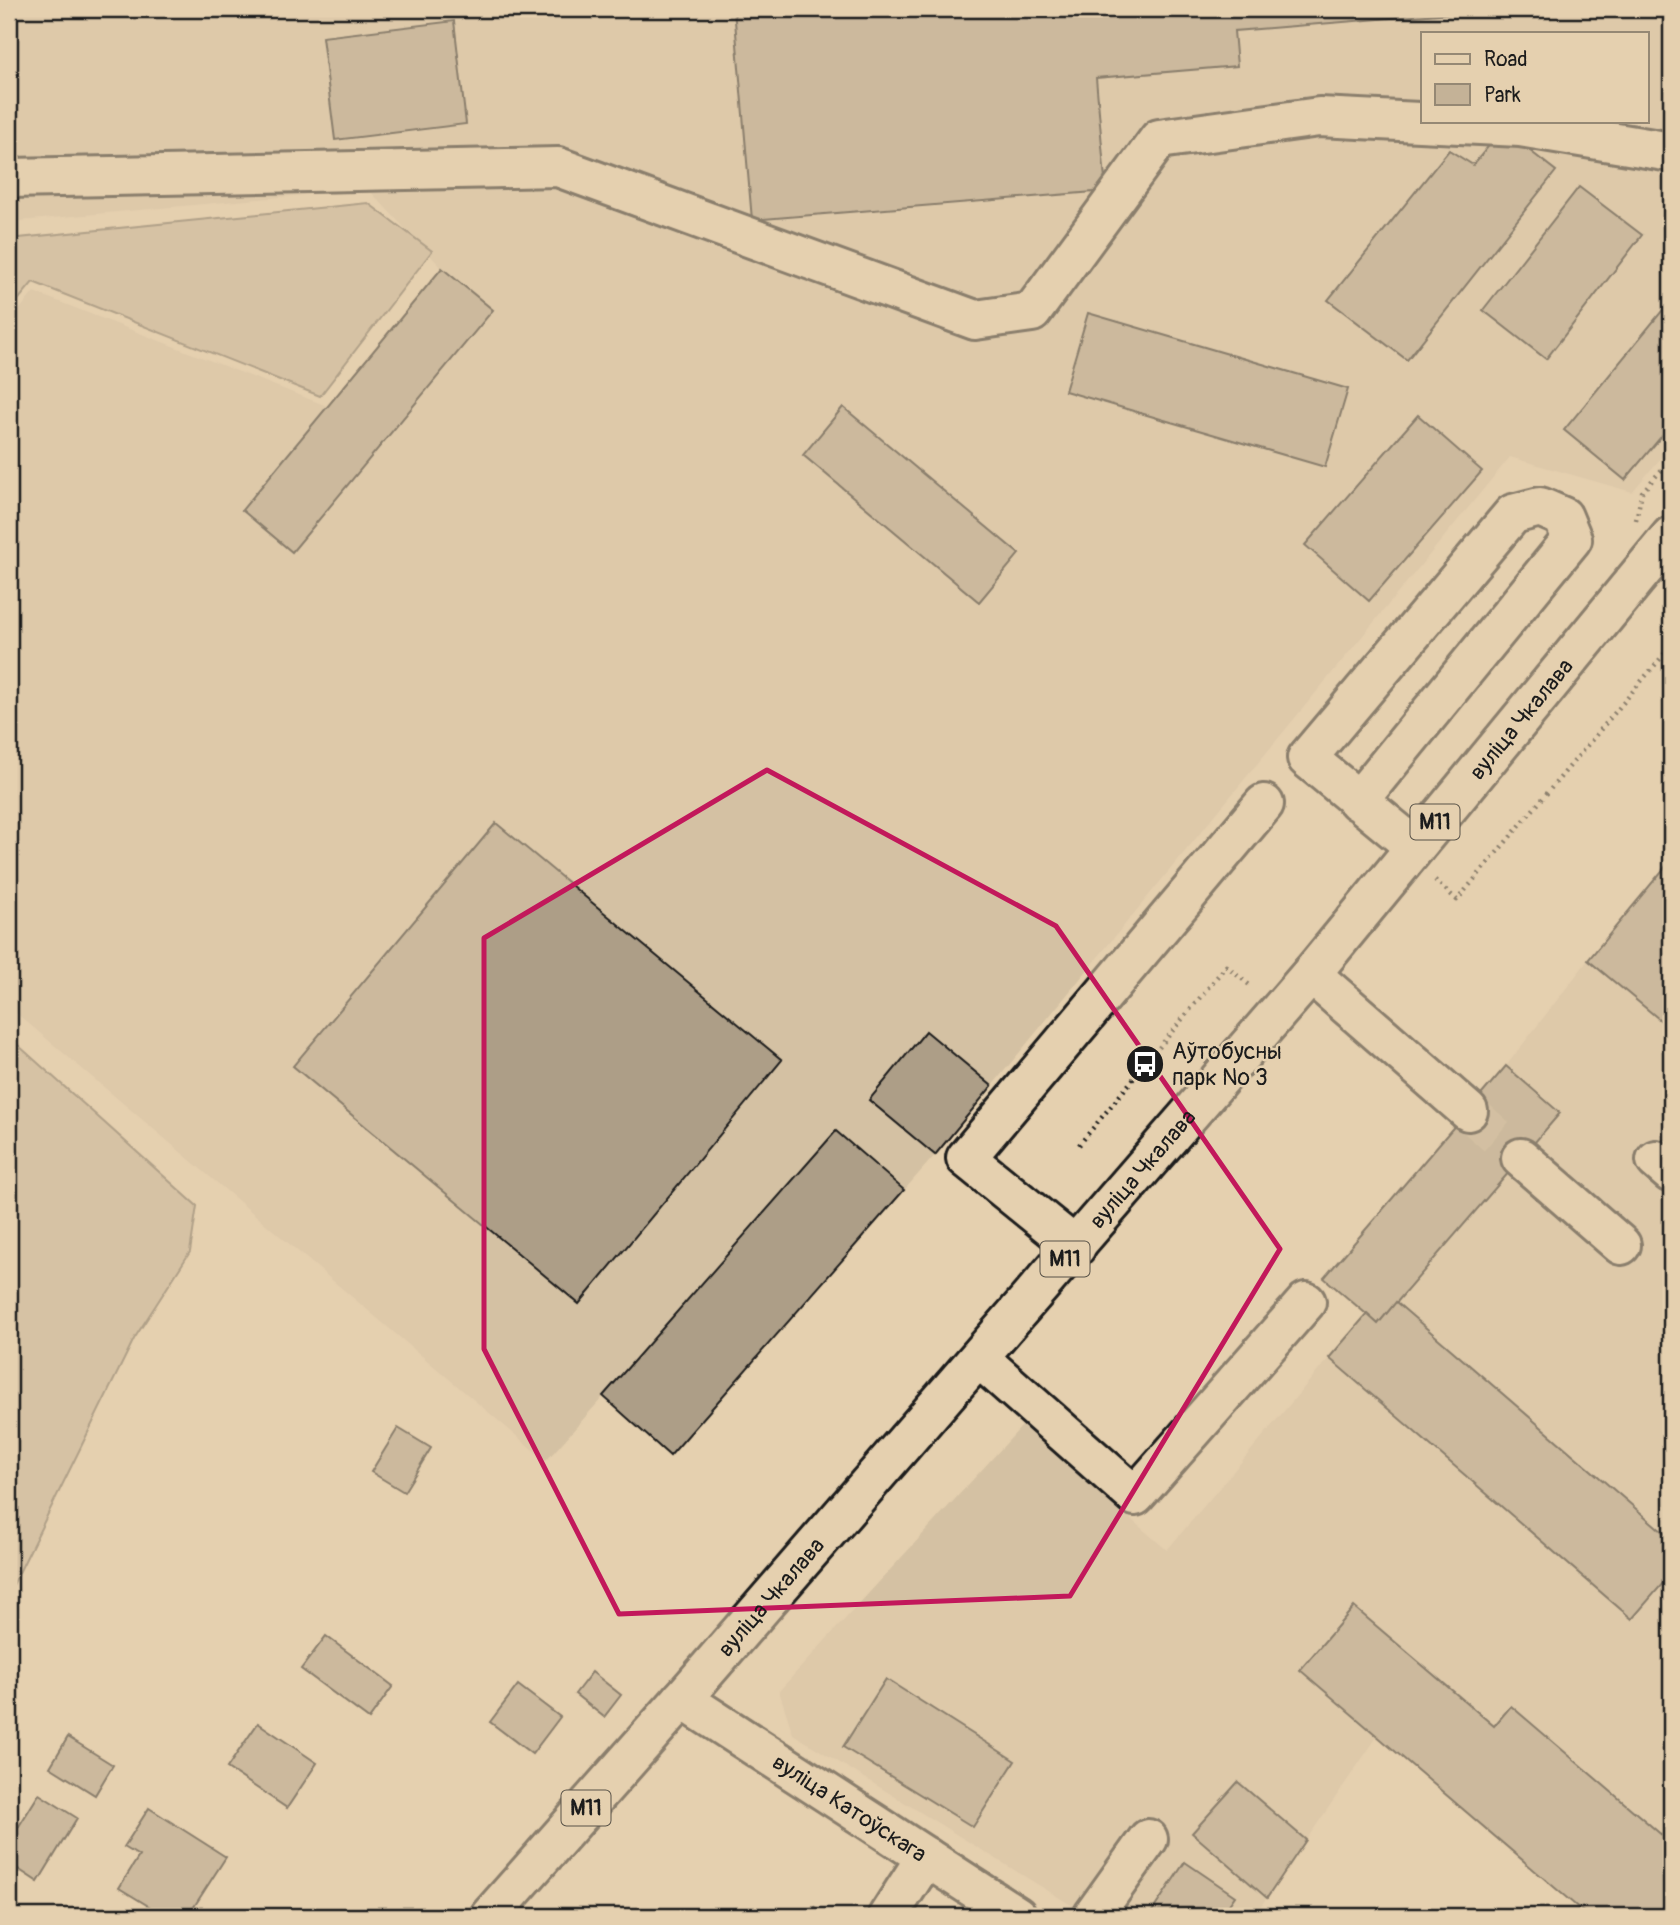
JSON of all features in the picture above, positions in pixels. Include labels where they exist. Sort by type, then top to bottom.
[{"type":"main road","points":[[9,178],[558,167],[975,320],[1032,312],[1159,139],[1319,117],[1520,127],[1671,152]]},
{"type":"main road","points":[[1358,801],[1572,539],[1563,517],[1541,507],[1513,514],[1307,758],[1423,862]]},
{"type":"main road","name":"вуліца Чкалава","points":[[490,1916],[1076,1247],[1311,974],[1423,862],[1671,536]]},
{"type":"main road","points":[[1076,1247],[966,1158],[1264,804]]},
{"type":"main road","points":[[1311,974],[1468,1111]]},
{"type":"main road","points":[[1521,1158],[1621,1245]]},
{"type":"main road","points":[[979,1358],[1135,1496],[1306,1302]]},
{"type":"main road","name":"вуліца Катоўскага","points":[[682,1699],[1017,1916]]},
{"type":"main road","points":[[1093,1916],[1148,1839]]},
{"type":"main road","points":[[888,1916],[926,1857]]},
{"type":"path","points":[[1634,525],[1642,492],[1671,459]]},
{"type":"path","points":[[1423,862],[1457,900],[1671,646]]},
{"type":"path","points":[[1079,1144],[1226,966],[1280,1010]]},
{"type":"highlighted area","points":[[767,770],[1056,926],[1280,1249],[1070,1596],[619,1614],[484,1349],[484,938]]},
{"type":"shaded area","points":[[9,9],[1671,9],[1671,446],[1632,492],[1510,457],[935,1155],[670,1456],[603,1397],[546,1461],[9,1007],[9,322],[34,292],[327,406],[442,268],[368,189],[9,222]]},
{"type":"shaded area","points":[[1671,860],[1671,1916],[1588,1916],[1377,1737],[1254,1916],[1089,1916],[793,1734],[779,1691],[1022,1426],[1167,1550],[1366,1314],[1324,1278],[1506,1066],[1588,960]]},
{"type":"green space","points":[[368,203],[432,251],[320,396],[33,282],[9,311],[9,239]]},
{"type":"green space","points":[[9,1037],[197,1206],[190,1252],[134,1339],[9,1593]]},
{"type":"building","points":[[734,9],[1499,9],[1234,31],[1237,66],[1096,78],[1106,191],[752,220]]},
{"type":"building","points":[[454,21],[466,124],[335,140],[322,37]]},
{"type":"building","points":[[1497,136],[1512,137],[1556,171],[1407,360],[1328,300],[1449,150],[1473,165]]},
{"type":"building","points":[[1579,187],[1642,235],[1546,359],[1483,310]]},
{"type":"building","points":[[442,268],[493,310],[292,552],[242,510]]},
{"type":"building","points":[[1671,300],[1671,425],[1625,480],[1564,430]]},
{"type":"building","points":[[1088,313],[1348,389],[1325,467],[1065,391]]},
{"type":"building","points":[[843,407],[1019,554],[979,602],[803,455]]},
{"type":"building","points":[[1418,415],[1482,471],[1369,601],[1305,545]]},
{"type":"building","points":[[496,823],[782,1060],[579,1304],[293,1066]]},
{"type":"building","points":[[1671,860],[1671,1029],[1588,960]]},
{"type":"building","points":[[926,1031],[992,1086],[935,1155],[869,1100]]},
{"type":"building","points":[[1506,1066],[1560,1113],[1378,1324],[1324,1278]]},
{"type":"building","points":[[836,1131],[904,1190],[670,1456],[603,1396]]},
{"type":"building","points":[[1396,1302],[1671,1539],[1671,1574],[1632,1619],[1329,1358],[1367,1314],[1378,1324]]},
{"type":"building","points":[[398,1428],[431,1448],[404,1492],[371,1472]]},
{"type":"building","points":[[1354,1607],[1494,1726],[1511,1706],[1671,1843],[1671,1916],[1588,1916],[1300,1670]]},
{"type":"building","points":[[326,1636],[393,1686],[369,1719],[301,1669]]},
{"type":"building","points":[[592,1672],[621,1695],[604,1717],[575,1694]]},
{"type":"building","points":[[886,1679],[1015,1761],[973,1827],[843,1747]]},
{"type":"building","points":[[518,1685],[560,1717],[532,1754],[490,1722]]},
{"type":"building","points":[[258,1723],[317,1763],[287,1808],[227,1768]]},
{"type":"building","points":[[68,1737],[113,1765],[95,1795],[50,1767]]},
{"type":"building","points":[[1238,1782],[1306,1840],[1267,1898],[1192,1833]]},
{"type":"building","points":[[39,1794],[77,1818],[38,1882],[9,1863],[9,1842]]},
{"type":"building","points":[[149,1808],[226,1857],[188,1916],[165,1916],[119,1888],[139,1856],[124,1847]]},
{"type":"building","points":[[1185,1862],[1235,1896],[1221,1916],[1149,1916]]},
{"type":"building","points":[[813,1906],[829,1916],[806,1916]]},
{"type":"tunnel","points":[[1468,1111],[1521,1158]]},
{"type":"place","name":"Аўтобусны парк № 3","points":[[1145,1064]]}]
